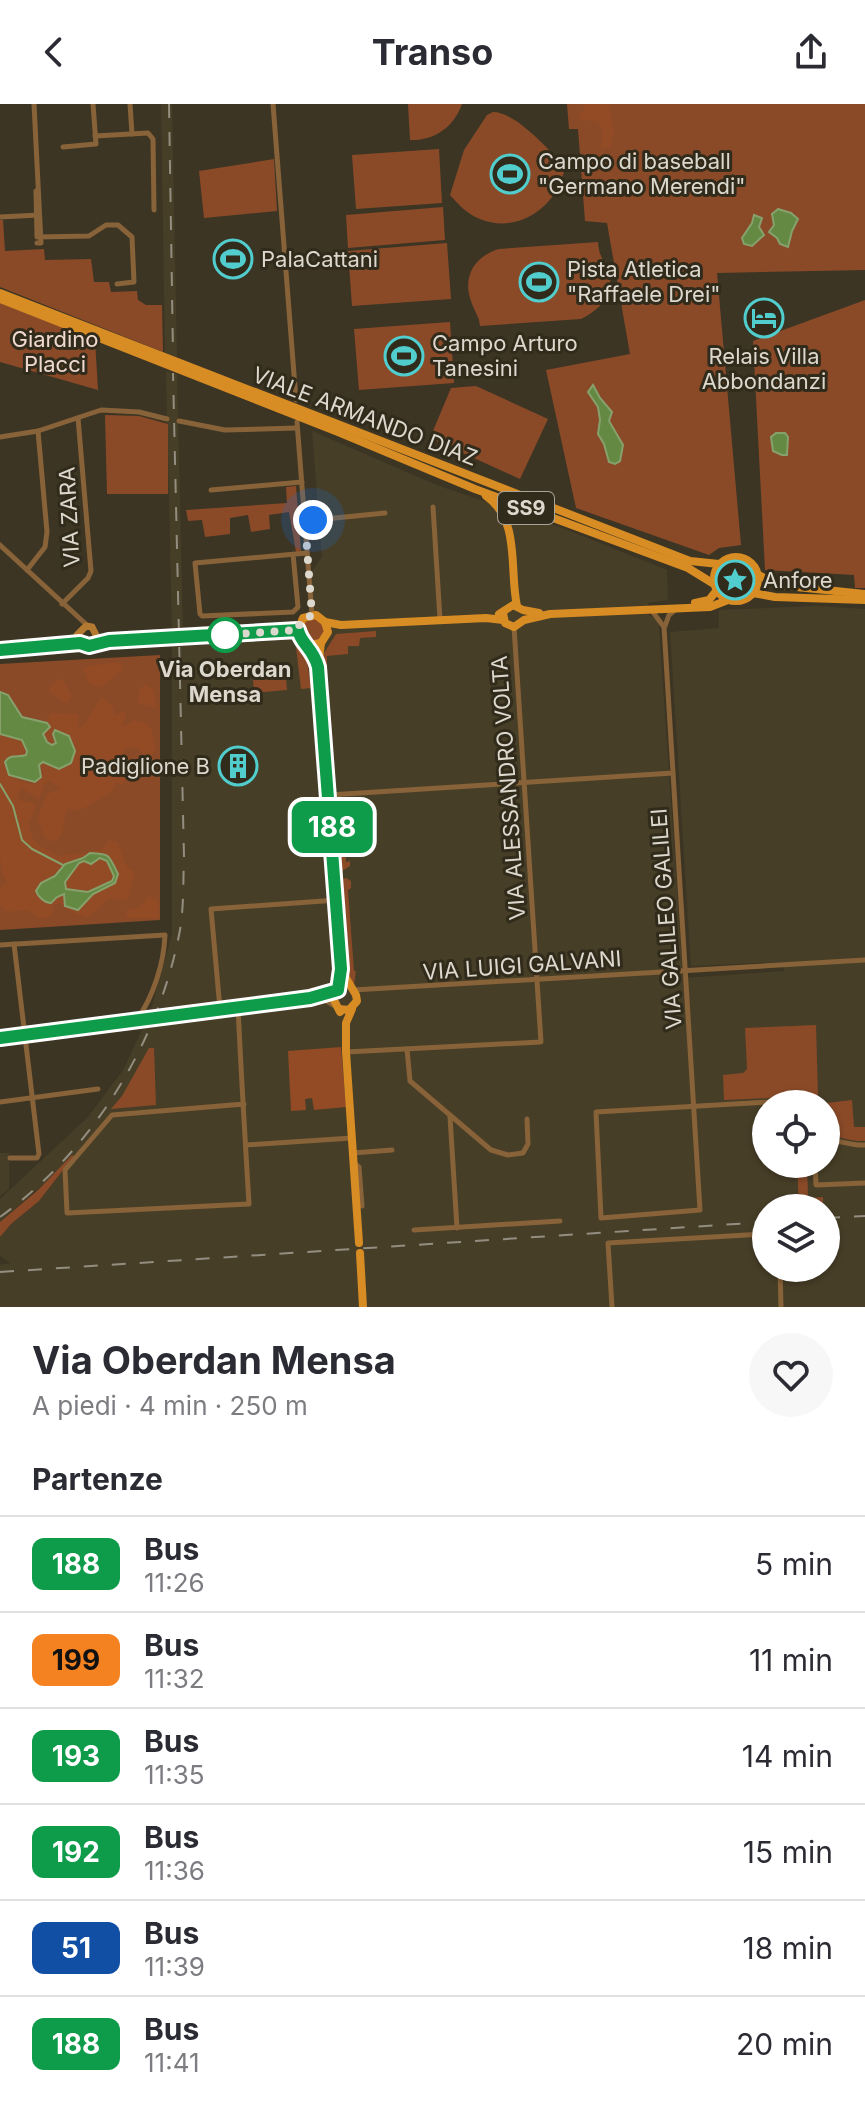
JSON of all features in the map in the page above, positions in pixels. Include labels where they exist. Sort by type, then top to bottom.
[{"type":"main road","name":"VIALE ARMANDO DIAZ","points":[[0,293],[340,429],[475,489],[688,568],[716,587]]},
{"type":"main road","name":"VIALE ARMANDO DIAZ","points":[[0,299],[690,561],[719,564]]},
{"type":"main road","points":[[475,489],[493,501],[505,517],[514,627]]},
{"type":"main road","name":"SS9","points":[[719,564],[739,557],[751,563],[765,581],[777,585],[865,594]]},
{"type":"main road","points":[[648,610],[649,606],[709,600],[716,587],[719,564]]},
{"type":"main road","points":[[325,622],[341,625],[486,618],[513,613],[710,607],[728,600],[743,600],[753,593],[757,574]]},
{"type":"main road","name":"SS9","points":[[716,587],[728,600]]},
{"type":"main road","points":[[753,593],[775,597],[865,600]]},
{"type":"main road","points":[[318,667],[309,645],[301,639],[298,630],[300,622],[312,615],[319,616],[328,632]]},
{"type":"main road","points":[[341,625],[328,632],[321,643],[318,667],[338,900],[341,969],[338,990],[333,998],[346,1023]]},
{"type":"main road","points":[[79,641],[84,626],[96,631],[96,640]]},
{"type":"main road","points":[[79,641],[85,646],[96,640],[298,630]]},
{"type":"main road","points":[[0,650],[68,645],[79,641]]},
{"type":"main road","points":[[309,645],[321,643]]},
{"type":"main road","points":[[341,969],[357,998],[346,1023],[346,1052],[363,1307]]},
{"type":"main road","points":[[338,990],[351,989]]},
{"type":"main road","points":[[337,1008],[354,1007]]},
{"type":"street","points":[[34,104],[39,237],[89,236],[106,225],[118,225],[132,237],[134,282],[117,284]]},
{"type":"street","points":[[63,147],[96,144],[93,104]]},
{"type":"street","points":[[130,104],[132,134]]},
{"type":"street","points":[[273,104],[296,400]]},
{"type":"street","points":[[95,136],[148,133],[153,139],[154,210]]},
{"type":"street","points":[[0,217],[38,215]]},
{"type":"street","points":[[0,437],[38,431],[101,410],[139,412],[167,419]]},
{"type":"street","name":"VIA ZARA","points":[[62,604],[91,571],[78,418]]},
{"type":"street","points":[[179,421],[225,430],[297,425],[312,615]]},
{"type":"street","points":[[27,570],[45,547],[47,532],[38,431]]},
{"type":"street","points":[[211,490],[302,482]]},
{"type":"street","points":[[433,507],[440,620]]},
{"type":"street","points":[[305,521],[385,513]]},
{"type":"street","points":[[0,545],[84,626]]},
{"type":"street","points":[[293,554],[298,607],[293,612],[200,614],[195,563],[293,554],[307,553]]},
{"type":"street","points":[[648,610],[664,627],[669,615],[676,609]]},
{"type":"street","points":[[222,615],[243,634]]},
{"type":"street","name":"VIA ALESSANDRO VOLTA","points":[[407,1049],[541,1042],[514,627]]},
{"type":"street","name":"VIA GALILEO GALILEI","points":[[664,627],[686,972],[694,1106],[700,1210],[601,1218],[596,1112],[694,1106]]},
{"type":"street","points":[[329,795],[673,773]]},
{"type":"street","points":[[220,1009],[211,909],[338,900]]},
{"type":"street","points":[[0,945],[165,935],[165,953],[160,968],[136,1021]]},
{"type":"street","points":[[10,1158],[31,1159],[39,1154],[14,944]]},
{"type":"street","name":"VIA LUIGI GALVANI","points":[[351,989],[372,991],[865,960]]},
{"type":"street","points":[[0,1038],[310,998],[338,990]]},
{"type":"street","points":[[354,1007],[372,991]]},
{"type":"street","points":[[310,998],[325,1000],[337,1008]]},
{"type":"street","points":[[238,1007],[244,1104],[249,1204],[67,1213],[65,1170],[112,1115],[244,1104]]},
{"type":"street","points":[[346,1052],[407,1049],[410,1081],[491,1150],[508,1155],[521,1154],[525,1150],[527,1119]]},
{"type":"street","points":[[0,1102],[98,1089]]},
{"type":"street","points":[[694,1106],[752,1103]]},
{"type":"street","points":[[450,1116],[457,1228]]},
{"type":"street","points":[[246,1145],[352,1138]]},
{"type":"street","points":[[840,1142],[851,1146],[865,1145]]},
{"type":"street","points":[[362,1206],[359,1165],[353,1158],[392,1150]]},
{"type":"street","points":[[816,1178],[816,1185],[865,1183]]},
{"type":"street","points":[[414,1230],[560,1221]]},
{"type":"street","points":[[612,1307],[608,1243],[752,1235]]},
{"type":"street","points":[[780,1282],[781,1307]]},
{"type":"shaded area","points":[[161,104],[172,104],[177,357],[165,353]]},
{"type":"shaded area","points":[[584,104],[609,104],[614,132],[610,147],[601,149],[603,134],[598,121],[581,120],[578,115]]},
{"type":"shaded area","points":[[778,209],[798,219],[788,247],[780,244],[769,232],[774,225],[772,214]]},
{"type":"shaded area","points":[[754,215],[762,218],[759,227],[764,235],[752,246],[744,244],[742,238]]},
{"type":"shaded area","points":[[166,371],[177,374],[183,632],[294,626],[314,608],[311,572],[322,557],[312,431],[434,484],[565,529],[667,570],[668,600],[648,603],[649,615],[657,620],[659,627],[683,978],[784,971],[784,962],[691,966],[670,632],[719,628],[719,610],[817,606],[865,609],[865,1307],[0,1307],[0,1265],[11,1263],[0,1256],[0,1237],[39,1201],[74,1157],[0,1222],[0,1199],[88,1117],[123,1070],[150,1013],[172,934],[172,632]]},
{"type":"shaded area","points":[[593,385],[612,412],[609,421],[623,445],[620,461],[615,464],[609,462],[598,434],[598,407],[588,392]]},
{"type":"shaded area","points":[[776,433],[785,433],[788,437],[787,455],[773,451],[771,437]]},
{"type":"shaded area","points":[[122,664],[123,669],[102,686],[99,688],[88,683],[83,667]]},
{"type":"shaded area","points":[[62,679],[72,696],[67,704],[50,693],[49,689],[56,680]]},
{"type":"shaded area","points":[[146,684],[153,690],[157,707],[138,703],[139,690]]},
{"type":"shaded area","points":[[0,692],[8,695],[22,717],[47,723],[50,727],[43,734],[47,742],[52,745],[56,743],[55,730],[69,736],[75,751],[71,763],[59,769],[43,762],[39,765],[41,777],[35,782],[9,775],[7,759],[26,755],[27,751],[22,740],[0,734]]},
{"type":"shaded area","points":[[101,697],[112,706],[116,715],[123,711],[126,714],[122,728],[134,720],[145,722],[151,729],[156,747],[152,755],[144,755],[136,747],[126,749],[120,758],[126,771],[125,783],[116,782],[111,793],[78,811],[68,809],[63,831],[54,842],[44,838],[38,818],[46,795],[60,788],[49,781],[44,785],[39,800],[22,788],[17,794],[21,801],[34,803],[35,810],[28,824],[33,839],[58,856],[101,850],[109,840],[118,843],[127,867],[135,872],[128,900],[109,899],[87,918],[60,903],[54,905],[51,916],[40,919],[27,911],[5,911],[0,905],[0,887],[7,882],[2,874],[0,856],[0,735],[21,740],[26,747],[23,755],[11,755],[4,761],[9,776],[30,784],[37,783],[43,774],[41,764],[62,769],[75,753],[73,742],[63,733],[56,730],[52,734],[54,744],[45,738],[44,734],[51,727],[46,720],[51,713],[78,714],[79,728]],"holes":[[[97,853],[109,857],[118,874],[85,904],[68,906],[64,904],[64,894],[44,900],[39,896],[41,883],[64,865]]]},
{"type":"shaded area","points":[[90,853],[108,857],[118,874],[115,883],[93,894],[78,910],[65,906],[64,894],[51,903],[40,897],[36,891],[41,883],[55,876],[65,864]],"holes":[[[100,858],[107,861],[114,876],[112,881],[88,892],[66,889],[65,882],[79,863],[84,861],[91,864]]]},
{"type":"shaded area","points":[[100,858],[107,861],[114,876],[110,881],[92,890],[66,888],[65,882],[79,863],[94,862]]},
{"type":"shaded area","points":[[148,896],[158,900],[159,918],[128,918],[125,911],[141,906]]},
{"type":"shaded area","points":[[341,1047],[346,1107],[314,1110],[312,1098],[305,1099],[306,1110],[291,1111],[288,1051]]},
{"type":"shaded area","points":[[0,1153],[9,1153],[9,1189],[0,1196]]},
{"type":"green space","points":[[408,104],[462,104],[454,119],[442,131],[427,138],[410,140]]},
{"type":"green space","points":[[567,104],[865,104],[865,270],[717,273],[741,545],[719,548],[709,555],[576,508],[546,370],[630,354],[607,223],[585,221],[578,129],[569,129]]},
{"type":"green space","name":"Campo di baseball \"Germano Merendi\"","points":[[493,112],[522,125],[565,167],[555,193],[546,204],[522,220],[509,223],[495,223],[475,217],[450,195],[464,150],[487,115]]},
{"type":"green space","points":[[439,149],[442,203],[356,209],[352,155]]},
{"type":"green space","points":[[274,159],[277,211],[204,218],[199,171]]},
{"type":"green space","points":[[443,207],[445,240],[348,248],[346,215]]},
{"type":"green space","points":[[0,220],[3,220],[5,251],[44,249],[45,260],[91,259],[94,282],[109,282],[111,292],[137,291],[138,300],[146,305],[162,305],[163,352],[0,287]]},
{"type":"green space","name":"Pista Atletica \"Raffaele Drei\"","points":[[598,242],[609,273],[610,288],[604,301],[594,311],[581,319],[480,326],[468,283],[473,268],[483,257],[499,249]]},
{"type":"green space","points":[[447,243],[451,299],[352,306],[348,251]]},
{"type":"green space","points":[[865,300],[865,588],[855,588],[854,575],[765,570],[753,341]]},
{"type":"green space","name":"Giardino Placci","points":[[0,303],[95,340],[98,390],[0,362]]},
{"type":"green space","name":"Campo Arturo Tanesini","points":[[450,322],[454,383],[359,390],[354,329]]},
{"type":"green space","points":[[476,386],[548,419],[520,479],[430,438],[451,388]]},
{"type":"green space","points":[[105,415],[139,416],[168,424],[168,494],[107,494]]},
{"type":"green space","points":[[296,486],[301,552],[296,552],[289,512],[269,515],[270,529],[251,532],[248,515],[230,518],[230,534],[205,537],[202,520],[188,521],[186,510],[287,503],[286,487]]},
{"type":"green space","points":[[735,563],[746,568],[751,579],[746,590],[735,595],[724,590],[719,579],[724,568]]},
{"type":"green space","points":[[313,619],[321,622],[324,630],[321,638],[313,641],[305,638],[302,630],[305,622]]},
{"type":"green space","points":[[376,631],[376,637],[360,638],[359,646],[348,646],[348,654],[327,656],[327,670],[322,670],[321,658],[336,634]]},
{"type":"green space","points":[[296,647],[306,653],[311,688],[301,689]]},
{"type":"green space","points":[[160,655],[160,920],[0,930],[0,664]]},
{"type":"green space","points":[[286,677],[287,690],[254,693],[253,680]]},
{"type":"green space","points":[[344,798],[346,862],[350,861],[350,866],[342,871],[335,801]]},
{"type":"green space","points":[[346,878],[351,881],[348,890],[356,971],[354,985],[346,976],[345,969],[340,880]]},
{"type":"green space","points":[[816,1025],[818,1090],[752,1090],[752,1099],[724,1100],[723,1075],[743,1073],[747,1069],[745,1028]]},
{"type":"green space","points":[[149,1048],[154,1048],[156,1105],[111,1109],[122,1096]]},
{"type":"green space","points":[[852,1100],[854,1127],[865,1127],[865,1141],[840,1138],[840,1101]]},
{"type":"green space","points":[[72,1155],[39,1201],[0,1237],[0,1222],[38,1190]]},
{"type":"green space","points":[[798,1178],[807,1178],[808,1194],[798,1194]]},
{"type":"waterway","points":[[0,784],[13,806],[22,840],[32,849],[63,865]]},
{"type":"railway","points":[[169,104],[173,354]]},
{"type":"railway","points":[[0,1217],[34,1190],[64,1160],[117,1090],[156,1013],[180,930],[184,857],[173,373]]},
{"type":"railway","points":[[840,1217],[865,1216]]},
{"type":"railway","points":[[0,1272],[752,1223]]},
{"type":"bus line","name":"188","points":[[0,650],[298,630],[298,635],[315,656],[318,667],[341,969],[338,990],[310,998],[0,1038]]},
{"type":"place","name":"Campo di baseball \"Germano Merendi\"","points":[[510,174]]},
{"type":"place","name":"PalaCattani","points":[[233,259]]},
{"type":"place","name":"Pista Atletica \"Raffaele Drei\"","points":[[539,282]]},
{"type":"place","name":"Relais Villa Abbondanzi","points":[[764,318]]},
{"type":"place","name":"Campo Arturo Tanesini","points":[[404,356]]},
{"type":"place","name":"Anfore","points":[[735,580]]},
{"type":"place","name":"Via Oberdan Mensa","points":[[225,635]]},
{"type":"place","name":"Padiglione B","points":[[238,766]]},
{"type":"route","points":[[225,635],[221,635],[298,630],[303,618],[312,615],[305,521],[313,520]]}]
